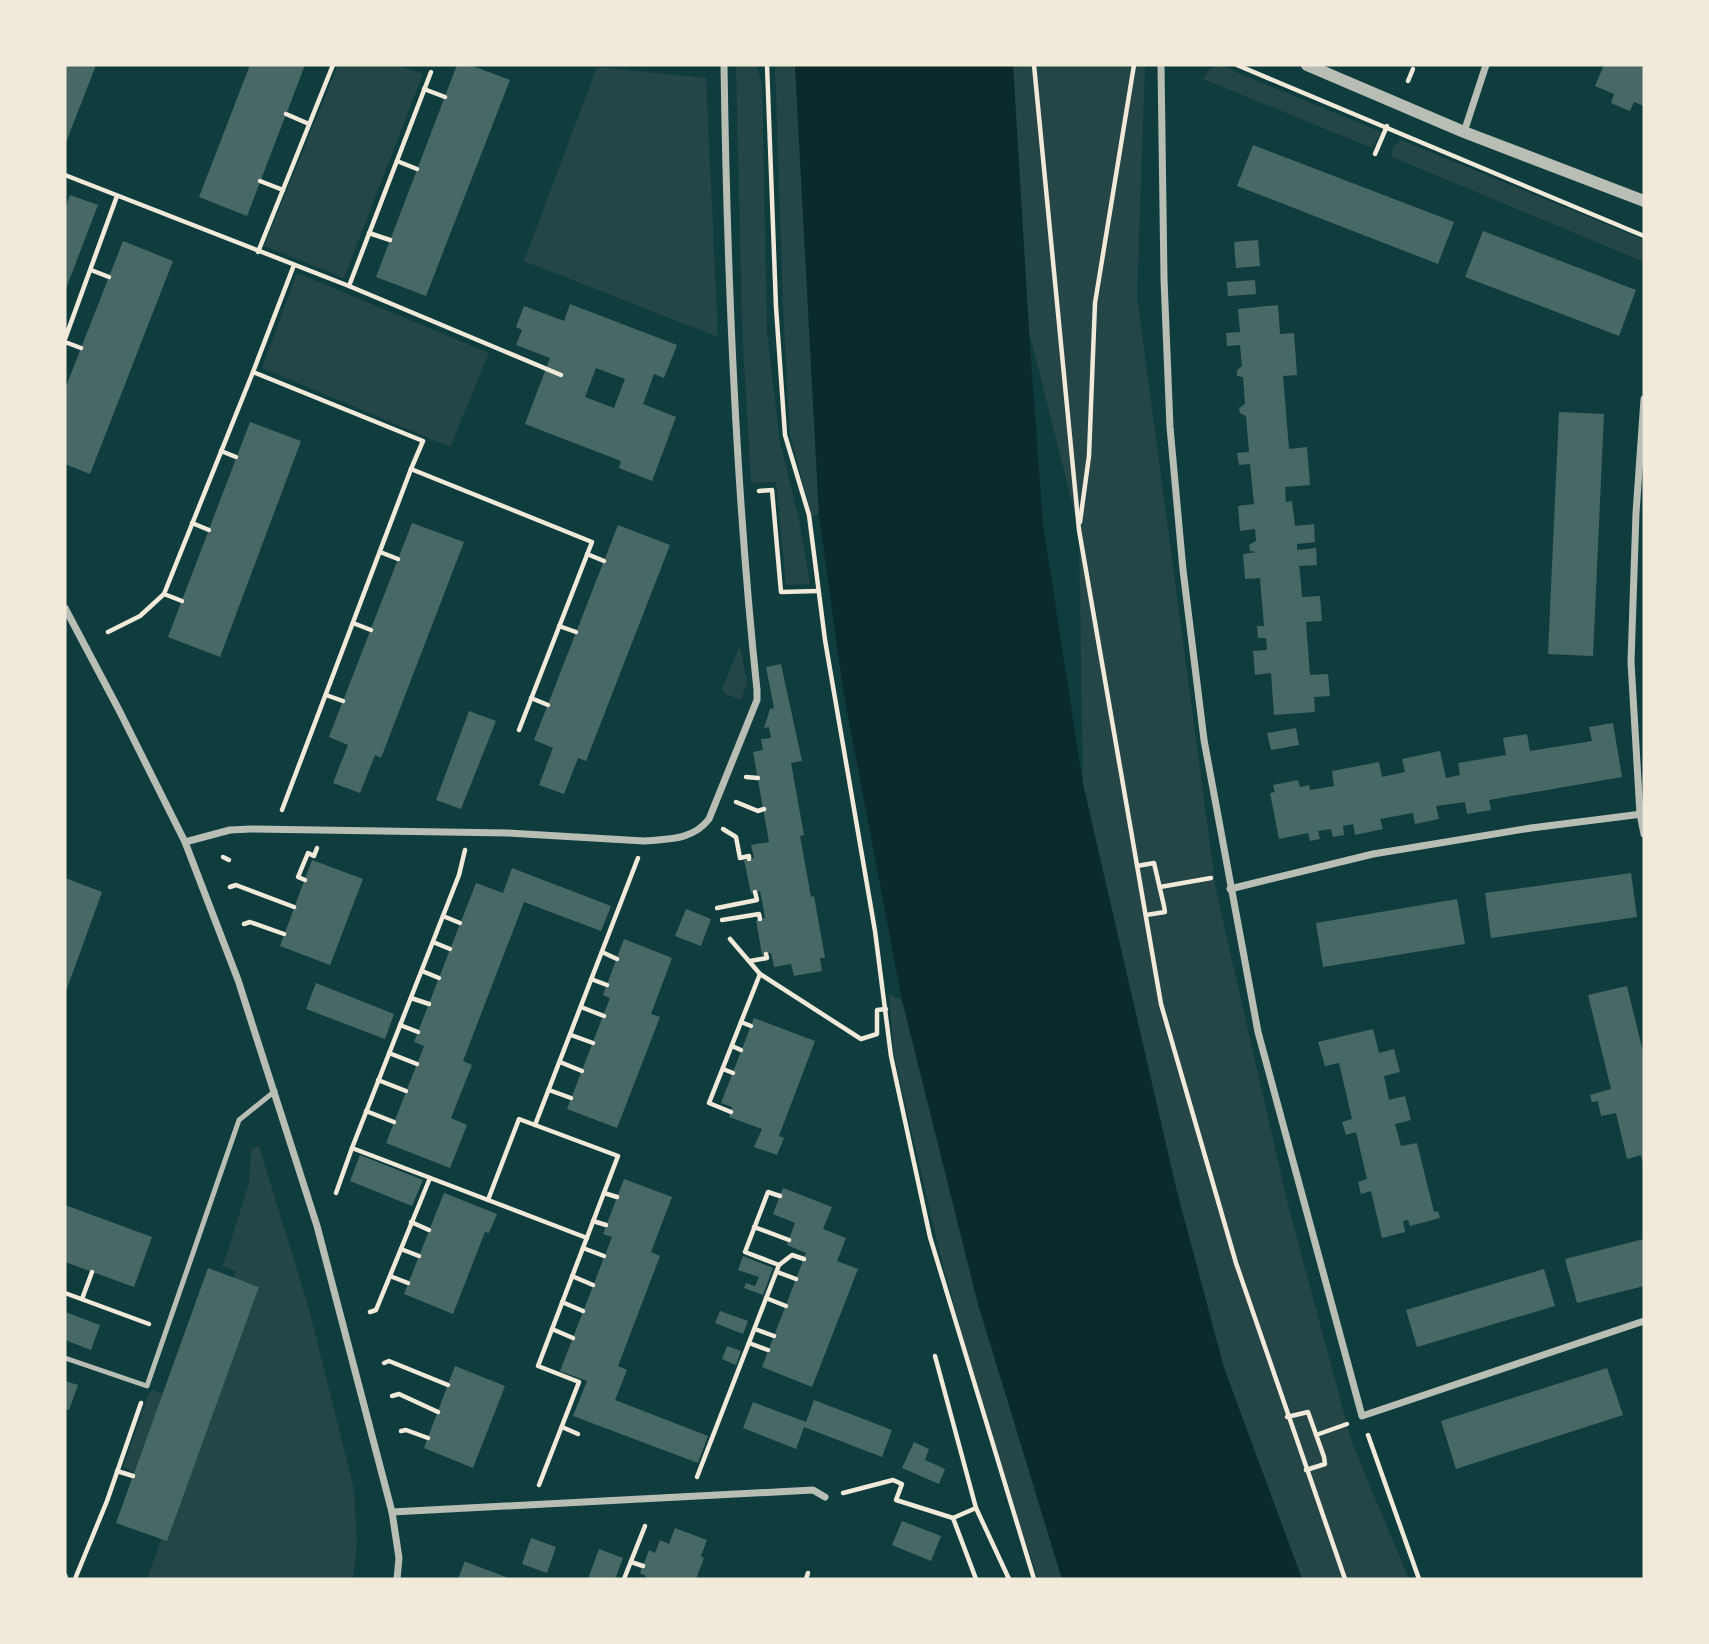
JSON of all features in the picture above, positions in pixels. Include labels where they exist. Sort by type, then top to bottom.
[{"type":"street","points":[[185,842],[230,830],[251,829],[508,832],[644,841],[687,835],[702,828],[709,819],[757,700],[743,537],[727,266],[724,65]]},
{"type":"street","points":[[1161,65],[1164,279],[1170,427],[1183,570],[1204,740],[1258,1032],[1362,1416],[1644,1321]]},
{"type":"street","points":[[1307,65],[1464,131],[1644,201]]},
{"type":"street","points":[[1464,131],[1486,65]]},
{"type":"street","points":[[1644,399],[1636,513],[1631,662],[1644,834]]},
{"type":"street","points":[[65,608],[185,842],[238,980],[317,1226],[392,1512],[399,1558],[397,1579]]},
{"type":"street","points":[[1230,889],[1373,854],[1531,828],[1642,814]]},
{"type":"street","points":[[392,1512],[813,1490],[825,1497]]},
{"type":"lane","points":[[65,1358],[147,1386],[239,1120],[275,1091]]},
{"type":"path","points":[[258,252],[333,65]]},
{"type":"path","points":[[765,65],[768,72],[776,307],[785,435],[810,515],[818,592],[875,931],[893,1068],[930,1237],[1034,1579]]},
{"type":"path","points":[[1034,65],[1079,530],[1161,1004],[1236,1263],[1345,1579]]},
{"type":"path","points":[[1079,530],[1089,456],[1095,303],[1134,65]]},
{"type":"path","points":[[1237,65],[1644,236]]},
{"type":"path","points":[[1408,81],[1413,69]]},
{"type":"path","points":[[349,286],[430,72]]},
{"type":"path","points":[[424,89],[445,97]]},
{"type":"path","points":[[286,114],[309,124]]},
{"type":"path","points":[[1375,155],[1391,118]]},
{"type":"path","points":[[397,161],[417,169]]},
{"type":"path","points":[[65,175],[349,286],[561,375]]},
{"type":"path","points":[[260,181],[283,190]]},
{"type":"path","points":[[81,348],[65,340],[117,196]]},
{"type":"path","points":[[369,233],[390,240]]},
{"type":"path","points":[[108,632],[140,616],[164,594],[294,265]]},
{"type":"path","points":[[91,270],[109,277]]},
{"type":"path","points":[[253,372],[423,441],[282,810]]},
{"type":"path","points":[[221,451],[236,457]]},
{"type":"path","points":[[411,469],[592,542],[519,730]]},
{"type":"path","points":[[757,492],[772,490],[781,592],[818,592]]},
{"type":"path","points":[[192,523],[209,530]]},
{"type":"path","points":[[380,552],[398,559]]},
{"type":"path","points":[[587,554],[604,561]]},
{"type":"path","points":[[164,594],[182,601]]},
{"type":"path","points":[[353,623],[371,630]]},
{"type":"path","points":[[559,626],[576,632]]},
{"type":"path","points":[[326,695],[343,701]]},
{"type":"path","points":[[531,698],[548,705]]},
{"type":"path","points":[[709,819],[736,837],[740,858],[749,856],[749,859]]},
{"type":"path","points":[[536,1125],[644,841]]},
{"type":"path","points":[[305,880],[298,877],[308,853],[314,856],[317,843]]},
{"type":"path","points":[[336,1193],[459,875],[466,846]]},
{"type":"path","points":[[223,857],[229,860]]},
{"type":"path","points":[[1137,866],[1154,863],[1165,912],[1145,915]]},
{"type":"path","points":[[1160,887],[1210,878]]},
{"type":"path","points":[[230,887],[236,885],[294,908]]},
{"type":"path","points":[[717,908],[757,900],[755,892]]},
{"type":"path","points":[[722,920],[759,914],[760,919]]},
{"type":"path","points":[[443,916],[460,923]]},
{"type":"path","points":[[244,924],[250,922],[284,934]]},
{"type":"path","points":[[730,939],[760,974],[861,1039],[877,1034],[877,1010],[886,1009]]},
{"type":"path","points":[[433,942],[450,950]]},
{"type":"path","points":[[602,952],[617,959]]},
{"type":"path","points":[[749,961],[767,958],[766,954]]},
{"type":"path","points":[[422,971],[439,978]]},
{"type":"path","points":[[731,1112],[709,1103],[760,974]]},
{"type":"path","points":[[591,979],[607,985]]},
{"type":"path","points":[[411,998],[429,1004]]},
{"type":"path","points":[[581,1007],[604,1016]]},
{"type":"path","points":[[741,1023],[751,1026]]},
{"type":"path","points":[[400,1025],[418,1032]]},
{"type":"path","points":[[570,1035],[593,1044]]},
{"type":"path","points":[[732,1046],[741,1050]]},
{"type":"path","points":[[389,1053],[417,1064]]},
{"type":"path","points":[[560,1062],[582,1071]]},
{"type":"path","points":[[723,1069],[733,1073]]},
{"type":"path","points":[[378,1080],[406,1091]]},
{"type":"path","points":[[549,1090],[571,1098]]},
{"type":"path","points":[[366,1111],[394,1122]]},
{"type":"path","points":[[488,1200],[519,1119],[618,1156],[538,1366],[579,1382],[539,1486],[541,1503]]},
{"type":"path","points":[[352,1148],[587,1238]]},
{"type":"path","points":[[370,1312],[376,1310],[429,1178]]},
{"type":"path","points":[[780,1196],[768,1192],[744,1252],[796,1279]]},
{"type":"path","points":[[604,1193],[617,1198]]},
{"type":"path","points":[[593,1221],[606,1225]]},
{"type":"path","points":[[411,1222],[429,1230]]},
{"type":"path","points":[[754,1227],[789,1240]]},
{"type":"path","points":[[583,1248],[604,1255]]},
{"type":"path","points":[[401,1249],[419,1256]]},
{"type":"path","points":[[697,1477],[778,1268],[792,1255],[804,1259]]},
{"type":"path","points":[[82,1299],[92,1272]]},
{"type":"path","points":[[390,1276],[408,1283]]},
{"type":"path","points":[[572,1276],[593,1284]]},
{"type":"path","points":[[65,1293],[166,1331]]},
{"type":"path","points":[[766,1298],[786,1306]]},
{"type":"path","points":[[562,1302],[583,1311]]},
{"type":"path","points":[[552,1329],[573,1338]]},
{"type":"path","points":[[755,1329],[774,1336]]},
{"type":"path","points":[[749,1343],[768,1350]]},
{"type":"path","points":[[935,1356],[976,1508],[1009,1579]]},
{"type":"path","points":[[384,1363],[389,1361],[448,1385]]},
{"type":"path","points":[[75,1579],[147,1386]]},
{"type":"path","points":[[393,1396],[399,1394],[438,1412]]},
{"type":"path","points":[[1287,1417],[1308,1412],[1325,1464],[1306,1470]]},
{"type":"path","points":[[1362,1416],[1419,1579]]},
{"type":"path","points":[[562,1427],[578,1434]]},
{"type":"path","points":[[401,1431],[406,1430],[428,1438]]},
{"type":"path","points":[[1316,1435],[1334,1430]]},
{"type":"path","points":[[117,1471],[133,1476]]},
{"type":"path","points":[[825,1497],[893,1480],[902,1484],[896,1500],[953,1518],[976,1508]]},
{"type":"path","points":[[953,1518],[975,1579]]},
{"type":"path","points":[[624,1579],[645,1526]]},
{"type":"path","points":[[631,1562],[643,1566]]},
{"type":"path","points":[[806,1579],[808,1573]]},
{"type":"shaded area","points":[[338,65],[397,65],[423,74],[344,278],[264,246]]},
{"type":"shaded area","points":[[736,65],[756,65],[762,83],[767,333],[780,442],[799,520],[810,584],[786,585],[776,482],[751,483],[742,325]]},
{"type":"shaded area","points":[[775,65],[795,65],[819,514],[812,516],[790,435]]},
{"type":"shaded area","points":[[795,65],[1013,65],[1043,524],[1083,784],[1176,1188],[1224,1368],[1302,1579],[1062,1579],[978,1304],[902,1000],[843,690],[819,514]]},
{"type":"shaded area","points":[[1013,65],[1145,65],[1137,296],[1216,890],[1287,1201],[1352,1443],[1409,1579],[1302,1579],[1224,1368],[1176,1188],[1083,784],[1079,530],[1029,331]]},
{"type":"shaded area","points":[[1219,65],[1381,132],[1372,148],[1203,79],[1211,69]]},
{"type":"shaded area","points":[[597,67],[706,78],[718,337],[524,261]]},
{"type":"shaded area","points":[[1401,140],[1644,240],[1644,262],[1392,157],[1393,148]]},
{"type":"shaded area","points":[[297,273],[489,353],[450,447],[262,368]]},
{"type":"shaded area","points":[[740,646],[747,683],[741,700],[724,693],[722,688]]},
{"type":"shaded area","points":[[889,994],[902,1000],[978,1304],[1062,1579],[1038,1579],[991,1437],[941,1258],[894,1055]]},
{"type":"shaded area","points":[[259,1146],[310,1312],[354,1489],[357,1545],[353,1579],[147,1579],[161,1539],[167,1541],[259,1287],[234,1278],[236,1271],[223,1266],[249,1183],[251,1149]]},
{"type":"shaded area","points":[[153,1390],[163,1394],[134,1472],[123,1467],[149,1393]]},
{"type":"building","points":[[65,65],[96,65],[65,145]]},
{"type":"building","points":[[250,65],[305,65],[247,216],[199,197]]},
{"type":"building","points":[[457,65],[470,65],[510,80],[426,296],[376,277]]},
{"type":"building","points":[[1604,65],[1644,65],[1644,106],[1634,102],[1630,111],[1611,103],[1614,94],[1595,86]]},
{"type":"building","points":[[1253,145],[1454,222],[1438,264],[1237,186]]},
{"type":"building","points":[[70,195],[98,205],[65,291],[65,208]]},
{"type":"building","points":[[1483,231],[1636,290],[1619,336],[1465,277]]},
{"type":"building","points":[[1258,240],[1260,266],[1236,268],[1234,242]]},
{"type":"building","points":[[123,241],[173,261],[90,474],[65,464],[65,389]]},
{"type":"building","points":[[1255,280],[1256,294],[1228,296],[1227,282]]},
{"type":"building","points":[[570,304],[677,345],[664,378],[654,374],[643,404],[676,417],[652,481],[619,468],[621,461],[525,424],[550,358],[516,345],[522,330],[516,327],[524,306],[564,321]],"holes":[[[596,368],[625,379],[614,408],[585,397]]]},
{"type":"building","points":[[1278,305],[1280,334],[1294,333],[1297,375],[1283,376],[1289,449],[1307,447],[1310,485],[1285,487],[1286,502],[1292,501],[1295,526],[1314,524],[1315,542],[1297,544],[1297,550],[1316,548],[1317,565],[1299,566],[1302,597],[1320,596],[1322,621],[1306,622],[1310,675],[1328,674],[1330,696],[1314,697],[1315,712],[1274,715],[1271,673],[1255,675],[1253,651],[1267,650],[1266,638],[1258,638],[1257,626],[1264,626],[1260,578],[1245,579],[1243,554],[1257,552],[1250,551],[1249,545],[1256,541],[1255,529],[1240,531],[1238,506],[1254,504],[1250,464],[1239,465],[1237,453],[1249,452],[1246,416],[1240,413],[1239,408],[1245,404],[1243,377],[1237,376],[1237,370],[1242,366],[1240,345],[1227,346],[1226,333],[1240,332],[1238,309]]},
{"type":"building","points":[[1559,412],[1604,414],[1593,656],[1548,654]]},
{"type":"building","points":[[250,422],[301,441],[220,657],[168,637]]},
{"type":"building","points":[[412,523],[464,542],[381,758],[375,755],[360,793],[333,783],[348,745],[329,737]]},
{"type":"building","points":[[618,525],[670,545],[586,761],[578,758],[564,794],[539,785],[553,748],[534,740]]},
{"type":"building","points":[[781,664],[802,761],[791,763],[804,835],[800,836],[825,958],[820,958],[822,971],[794,976],[791,964],[774,967],[771,953],[762,955],[756,920],[765,918],[763,906],[760,891],[751,893],[744,860],[754,858],[751,845],[769,842],[753,752],[763,750],[761,739],[771,738],[769,727],[764,728],[770,709],[774,708],[766,667]]},
{"type":"building","points":[[469,711],[496,721],[461,809],[436,800]]},
{"type":"building","points":[[1613,723],[1622,777],[1489,800],[1491,810],[1467,814],[1465,802],[1436,806],[1439,819],[1415,824],[1413,813],[1380,819],[1383,829],[1355,835],[1353,824],[1343,826],[1344,835],[1333,837],[1331,829],[1318,831],[1320,839],[1310,841],[1308,833],[1279,839],[1270,793],[1275,792],[1273,785],[1298,780],[1300,787],[1309,785],[1310,790],[1334,786],[1332,771],[1379,762],[1382,777],[1405,772],[1402,759],[1440,751],[1446,778],[1460,775],[1458,763],[1506,755],[1503,738],[1527,734],[1530,751],[1592,741],[1589,727]]},
{"type":"building","points":[[1296,728],[1299,745],[1271,750],[1267,733]]},
{"type":"building","points":[[312,860],[363,879],[330,965],[280,946]]},
{"type":"building","points":[[512,868],[611,906],[601,931],[524,902],[463,1061],[472,1065],[451,1118],[467,1125],[450,1168],[386,1143],[424,1046],[414,1042],[476,883],[503,893]]},
{"type":"building","points":[[1631,873],[1637,917],[1491,938],[1485,893]]},
{"type":"building","points":[[65,878],[102,892],[65,994]]},
{"type":"building","points":[[1457,899],[1465,944],[1323,967],[1316,923]]},
{"type":"building","points":[[686,909],[711,919],[701,946],[675,936]]},
{"type":"building","points":[[624,939],[672,958],[651,1014],[660,1017],[617,1128],[567,1109],[610,998],[603,995]]},
{"type":"building","points":[[316,983],[394,1014],[385,1039],[306,1009]]},
{"type":"building","points":[[1627,986],[1644,1056],[1643,1164],[1641,1155],[1627,1159],[1616,1113],[1601,1116],[1598,1101],[1592,1102],[1590,1095],[1611,1089],[1588,995]]},
{"type":"building","points":[[754,1018],[815,1041],[779,1136],[784,1138],[777,1155],[754,1147],[762,1129],[729,1117],[732,1107],[721,1103]]},
{"type":"building","points":[[1373,1029],[1379,1053],[1394,1049],[1400,1072],[1384,1076],[1389,1100],[1405,1096],[1411,1120],[1395,1124],[1401,1146],[1417,1143],[1434,1212],[1438,1211],[1440,1218],[1410,1226],[1408,1220],[1403,1221],[1405,1232],[1382,1238],[1371,1191],[1361,1194],[1358,1182],[1367,1179],[1356,1132],[1346,1135],[1342,1122],[1352,1119],[1339,1063],[1325,1066],[1318,1042]]},
{"type":"building","points":[[360,1155],[423,1180],[412,1206],[350,1181]]},
{"type":"building","points":[[624,1179],[672,1197],[651,1252],[660,1256],[618,1366],[627,1370],[615,1400],[708,1436],[698,1463],[573,1416],[587,1381],[560,1371],[612,1237],[603,1234]]},
{"type":"building","points":[[783,1188],[832,1207],[823,1229],[846,1238],[837,1261],[858,1269],[812,1387],[762,1367],[806,1253],[787,1245],[795,1223],[773,1214]]},
{"type":"building","points":[[444,1193],[497,1214],[489,1233],[485,1232],[453,1314],[404,1294]]},
{"type":"building","points":[[65,1205],[152,1237],[134,1287],[65,1262]]},
{"type":"building","points":[[1644,1239],[1644,1286],[1577,1303],[1565,1259]]},
{"type":"building","points":[[743,1256],[773,1268],[763,1295],[744,1288],[746,1283],[755,1286],[759,1277],[738,1270]]},
{"type":"building","points":[[208,1268],[259,1287],[167,1541],[116,1523]]},
{"type":"building","points":[[1544,1269],[1555,1306],[1417,1347],[1406,1310]]},
{"type":"building","points":[[720,1311],[748,1321],[743,1334],[715,1323]]},
{"type":"building","points":[[65,1312],[100,1325],[91,1350],[65,1340]]},
{"type":"building","points":[[727,1346],[741,1351],[736,1365],[722,1359]]},
{"type":"building","points":[[455,1366],[505,1386],[473,1468],[424,1448]]},
{"type":"building","points":[[1607,1368],[1623,1415],[1456,1469],[1441,1421]]},
{"type":"building","points":[[65,1381],[78,1385],[69,1410],[65,1409]]},
{"type":"building","points":[[814,1400],[892,1430],[882,1457],[804,1427],[796,1449],[743,1428],[753,1402],[806,1422]]},
{"type":"building","points":[[914,1442],[929,1449],[925,1460],[945,1469],[939,1484],[902,1468]]},
{"type":"building","points":[[902,1521],[941,1536],[931,1561],[892,1545]]},
{"type":"building","points":[[675,1528],[707,1540],[696,1579],[645,1579],[646,1576],[640,1573],[649,1550],[655,1553],[660,1540],[669,1544]]},
{"type":"building","points":[[531,1538],[556,1547],[547,1573],[522,1564]]},
{"type":"building","points":[[599,1549],[623,1558],[615,1579],[588,1579]]},
{"type":"building","points":[[466,1562],[511,1579],[458,1579]]}]
